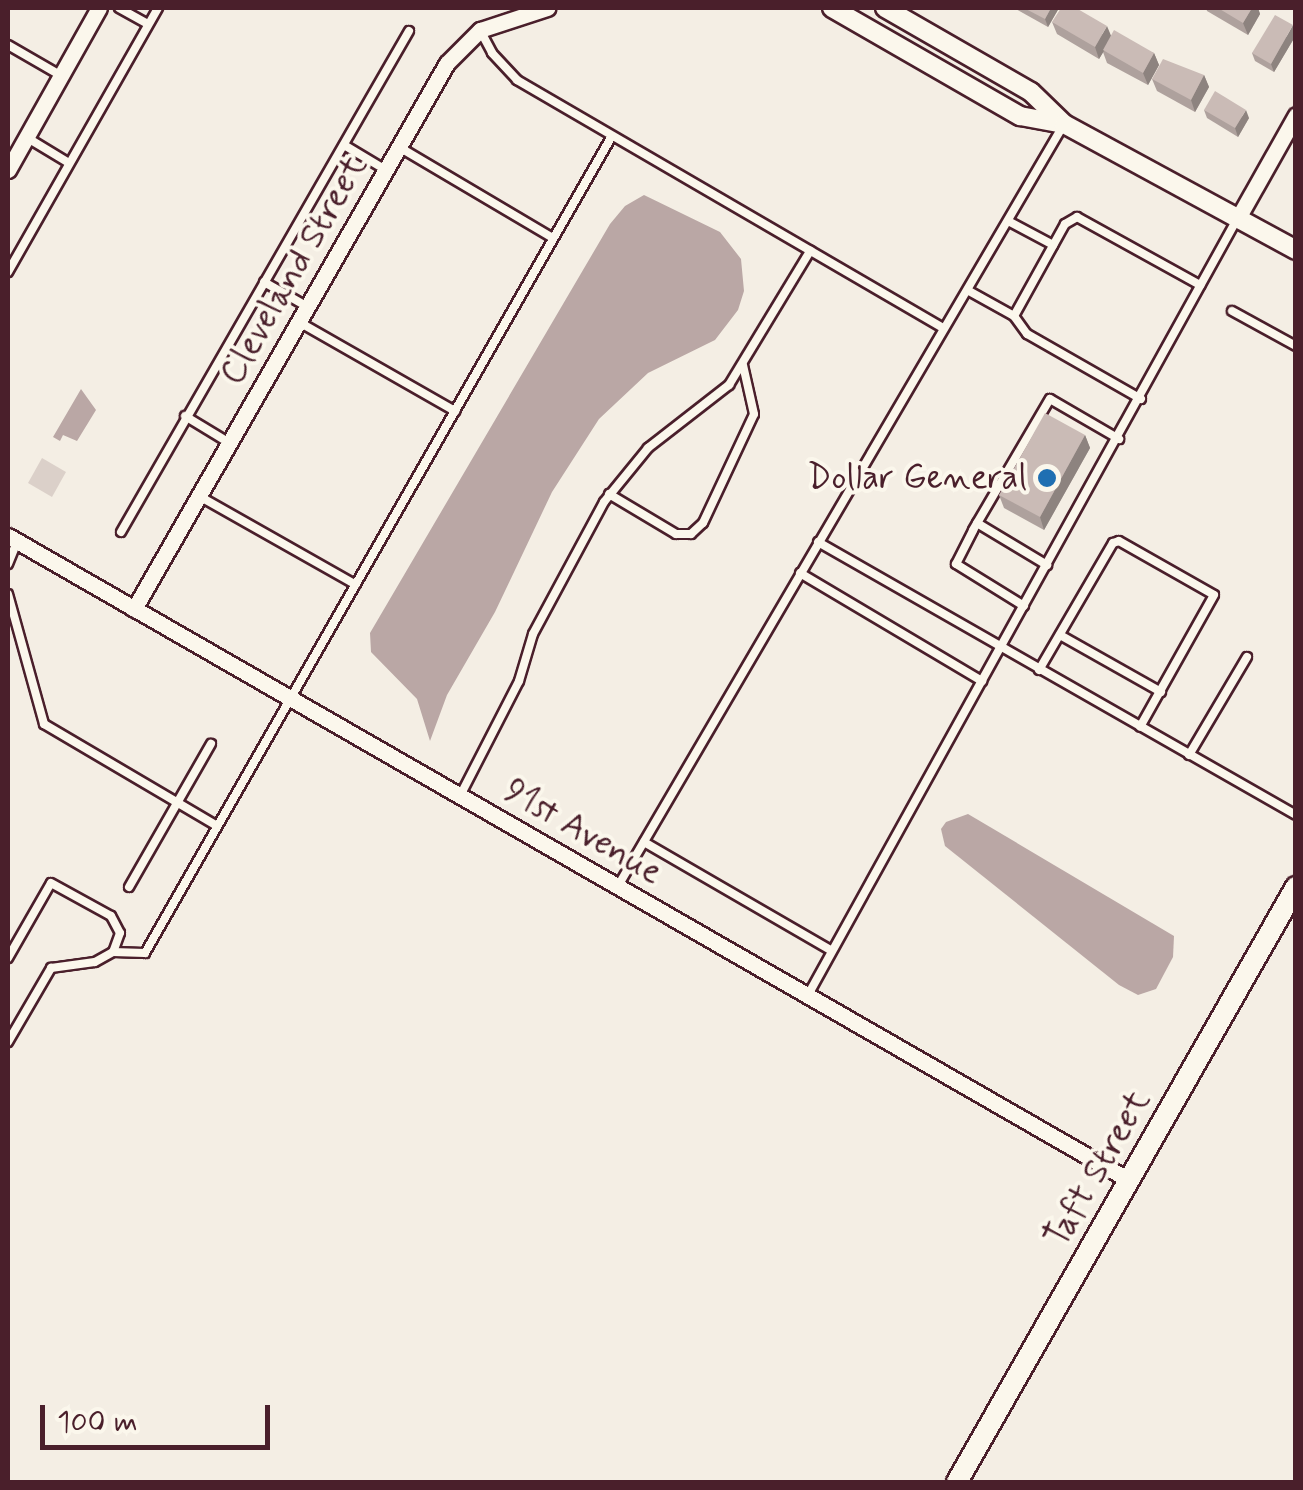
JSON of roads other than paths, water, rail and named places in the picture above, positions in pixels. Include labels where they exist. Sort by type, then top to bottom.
[{"type":"main road","name":"Taft Street","points":[[957,1482],[1296,887]]},
{"type":"street","points":[[8,170],[99,8]]},
{"type":"street","name":"Cleveland Street","points":[[134,609],[448,63],[480,30],[547,8]]},
{"type":"street","points":[[832,8],[1020,116],[1064,124]]},
{"type":"street","points":[[885,8],[1031,92],[1064,124],[1296,250]]},
{"type":"street","points":[[1238,218],[1296,115]]},
{"type":"street","name":"91st Avenue","points":[[12,539],[1129,1180]]},
{"type":"lane","points":[[119,8],[148,24]]},
{"type":"lane","points":[[8,272],[158,8]]},
{"type":"lane","points":[[480,30],[492,53],[517,80],[942,327]]},
{"type":"lane","points":[[121,532],[410,31]]},
{"type":"lane","points":[[8,45],[61,76]]},
{"type":"lane","points":[[618,886],[1064,124]]},
{"type":"lane","points":[[8,1042],[51,968],[95,962],[113,952],[145,953],[612,136]]},
{"type":"lane","points":[[26,137],[69,163]]},
{"type":"lane","points":[[344,145],[386,170]]},
{"type":"lane","points":[[399,147],[554,238]]},
{"type":"lane","points":[[1014,316],[1066,224],[1077,217],[1200,285]]},
{"type":"lane","points":[[808,995],[1238,218]]},
{"type":"lane","points":[[1010,222],[1054,245]]},
{"type":"lane","points":[[460,796],[519,681],[533,634],[609,494],[648,448],[728,386],[810,252]]},
{"type":"lane","points":[[264,282],[303,315],[455,411]]},
{"type":"lane","points":[[969,291],[1014,316],[1027,334],[1141,399]]},
{"type":"lane","points":[[1232,310],[1296,346]]},
{"type":"lane","points":[[609,494],[676,534],[691,534],[703,523],[754,414],[743,365]]},
{"type":"lane","points":[[1024,606],[956,564],[977,522],[1050,399],[1118,439]]},
{"type":"lane","points":[[185,416],[230,443]]},
{"type":"lane","points":[[198,496],[356,585]]},
{"type":"lane","points":[[977,522],[1048,565]]},
{"type":"lane","points":[[8,564],[12,539]]},
{"type":"lane","points":[[818,542],[1296,815]]},
{"type":"lane","points":[[1039,670],[1113,543],[1119,542],[1214,594],[1140,727]]},
{"type":"lane","points":[[800,573],[982,681]]},
{"type":"lane","points":[[8,594],[44,724],[218,826]]},
{"type":"lane","points":[[1060,635],[1161,692]]},
{"type":"lane","points":[[1189,754],[1246,657]]},
{"type":"lane","points":[[129,887],[211,744]]},
{"type":"lane","points":[[644,842],[832,950]]},
{"type":"lane","points":[[8,958],[51,883],[111,916],[120,933],[113,952]]},
{"type":"place","name":"Dollar General","points":[[1047,478]]}]
